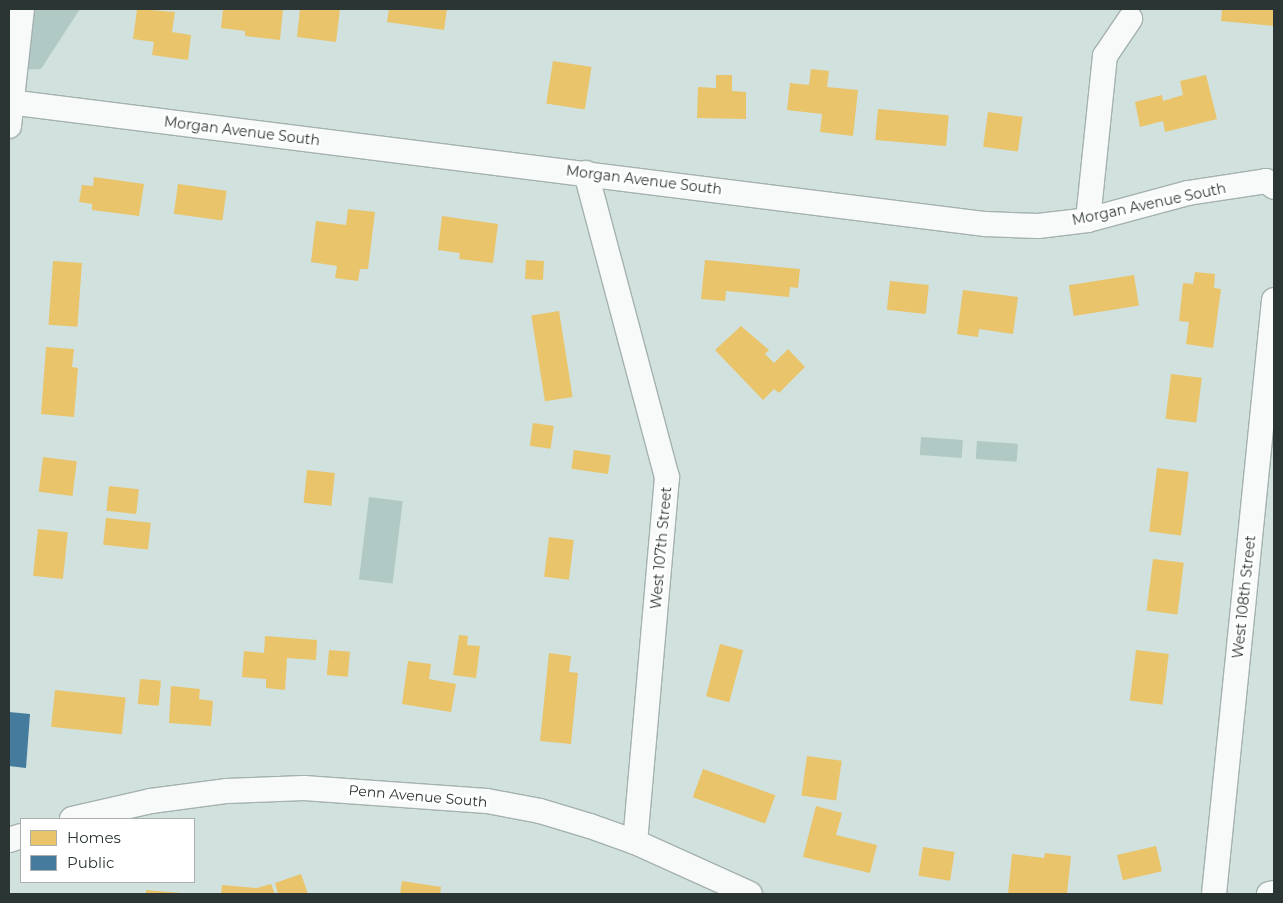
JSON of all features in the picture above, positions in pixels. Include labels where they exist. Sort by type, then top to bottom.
[{"type":"street","points":[[9,126],[10,102],[22,9]]},
{"type":"street","points":[[1088,220],[1105,56],[1130,19]]},
{"type":"street","name":"Morgan Avenue South","points":[[10,102],[985,224],[1038,226],[1088,220],[1188,193],[1266,181],[1274,187]]},
{"type":"street","name":"West 107th Street","points":[[586,173],[667,477],[635,842]]},
{"type":"street","name":"West 108th Street","points":[[1214,894],[1265,473],[1274,300]]},
{"type":"street","name":"Penn Avenue South","points":[[76,818],[151,801],[227,792],[304,788],[487,801],[540,811],[635,842],[750,894]]},
{"type":"street","points":[[1269,894],[1274,893]]},
{"type":"green space","points":[[9,9],[80,9],[41,69],[9,70]]},
{"type":"green space","points":[[921,437],[963,440],[962,458],[920,455]]},
{"type":"green space","points":[[977,441],[1018,444],[1017,462],[976,459]]},
{"type":"green space","points":[[369,497],[403,501],[393,584],[359,579]]},
{"type":"building: Homes","points":[[137,9],[175,12],[172,32],[191,35],[188,60],[152,55],[154,42],[133,39]]},
{"type":"building: Homes","points":[[223,9],[283,9],[280,40],[245,36],[245,31],[221,28]]},
{"type":"building: Homes","points":[[300,9],[340,9],[336,42],[297,37]]},
{"type":"building: Homes","points":[[389,9],[447,9],[444,30],[387,22]]},
{"type":"building: Homes","points":[[1222,9],[1274,9],[1274,26],[1221,21]]},
{"type":"building: Homes","points":[[553,61],[592,67],[585,110],[546,103]]},
{"type":"building: Homes","points":[[811,69],[829,71],[827,87],[858,90],[853,136],[820,132],[822,114],[787,110],[790,83],[809,85]]},
{"type":"building: Homes","points":[[716,75],[732,75],[732,91],[746,92],[746,119],[697,118],[698,87],[716,88]]},
{"type":"building: Homes","points":[[1206,75],[1217,119],[1165,132],[1163,121],[1140,127],[1135,102],[1162,95],[1163,101],[1183,95],[1180,81]]},
{"type":"building: Homes","points":[[878,109],[949,115],[946,146],[875,140]]},
{"type":"building: Homes","points":[[988,112],[1023,117],[1018,152],[983,147]]},
{"type":"building: Homes","points":[[94,177],[144,184],[139,216],[92,210],[92,204],[79,202],[82,185],[93,186]]},
{"type":"building: Homes","points":[[178,184],[227,191],[222,221],[174,214]]},
{"type":"building: Homes","points":[[348,209],[375,212],[368,269],[360,269],[358,281],[335,278],[337,266],[311,262],[316,221],[346,225]]},
{"type":"building: Homes","points":[[442,216],[498,224],[493,263],[459,259],[460,253],[438,250]]},
{"type":"building: Homes","points":[[526,260],[544,261],[543,280],[525,279]]},
{"type":"building: Homes","points":[[705,260],[800,269],[798,288],[790,287],[789,297],[726,291],[725,301],[701,299]]},
{"type":"building: Homes","points":[[53,261],[82,263],[77,327],[49,325]]},
{"type":"building: Homes","points":[[1195,272],[1215,274],[1214,288],[1221,289],[1213,348],[1186,344],[1189,322],[1179,321],[1183,283],[1193,284]]},
{"type":"building: Homes","points":[[1134,275],[1139,306],[1074,316],[1069,285]]},
{"type":"building: Homes","points":[[890,281],[929,285],[926,314],[887,310]]},
{"type":"building: Homes","points":[[963,290],[1018,297],[1013,334],[979,329],[978,337],[957,334]]},
{"type":"building: Homes","points":[[559,311],[573,397],[545,401],[531,315]]},
{"type":"building: Homes","points":[[741,326],[769,350],[765,354],[774,363],[788,349],[805,367],[779,393],[774,389],[763,400],[715,350]]},
{"type":"building: Homes","points":[[46,347],[74,349],[72,367],[78,368],[74,417],[41,414]]},
{"type":"building: Homes","points":[[1171,374],[1202,378],[1196,422],[1166,419]]},
{"type":"building: Homes","points":[[533,423],[554,426],[551,449],[530,446]]},
{"type":"building: Homes","points":[[574,450],[611,455],[608,474],[571,469]]},
{"type":"building: Homes","points":[[43,457],[77,461],[72,496],[39,492]]},
{"type":"building: Homes","points":[[1157,468],[1189,472],[1181,535],[1149,532]]},
{"type":"building: Homes","points":[[307,470],[335,473],[331,506],[304,503]]},
{"type":"building: Homes","points":[[109,486],[139,489],[136,514],[106,511]]},
{"type":"building: Homes","points":[[106,518],[151,523],[148,550],[103,545]]},
{"type":"building: Homes","points":[[38,529],[68,532],[63,579],[33,576]]},
{"type":"building: Homes","points":[[549,537],[574,540],[569,580],[544,577]]},
{"type":"building: Homes","points":[[1153,559],[1184,563],[1177,614],[1147,611]]},
{"type":"building: Homes","points":[[459,635],[468,636],[467,645],[480,646],[476,678],[453,675]]},
{"type":"building: Homes","points":[[265,636],[317,640],[316,660],[287,658],[285,690],[266,688],[266,679],[242,677],[244,651],[264,653]]},
{"type":"building: Homes","points":[[720,644],[743,650],[729,702],[706,696]]},
{"type":"building: Homes","points":[[329,650],[350,652],[348,677],[327,675]]},
{"type":"building: Homes","points":[[1136,650],[1169,654],[1163,705],[1130,701]]},
{"type":"building: Homes","points":[[549,653],[571,656],[569,672],[578,673],[571,744],[540,741]]},
{"type":"building: Homes","points":[[408,661],[431,664],[429,679],[456,684],[451,712],[402,704]]},
{"type":"building: Homes","points":[[140,679],[161,681],[159,706],[138,704]]},
{"type":"building: Homes","points":[[171,686],[200,689],[199,699],[213,701],[211,726],[169,723]]},
{"type":"building: Homes","points":[[55,690],[126,697],[122,734],[51,727]]},
{"type":"building: Homes","points":[[807,756],[842,761],[836,800],[801,796]]},
{"type":"building: Homes","points":[[703,769],[775,795],[765,824],[693,797]]},
{"type":"building: Homes","points":[[816,806],[842,813],[836,835],[877,845],[870,873],[803,857]]},
{"type":"building: Homes","points":[[1156,846],[1162,871],[1123,880],[1117,855]]},
{"type":"building: Homes","points":[[923,847],[955,852],[950,881],[918,876]]},
{"type":"building: Homes","points":[[1045,853],[1071,856],[1067,894],[1008,894],[1012,854],[1044,858]]},
{"type":"building: Homes","points":[[301,874],[308,894],[278,894],[275,883]]},
{"type":"building: Homes","points":[[402,881],[441,887],[440,894],[400,894]]},
{"type":"building: Homes","points":[[271,884],[275,894],[221,894],[222,885],[257,888]]},
{"type":"building: Homes","points":[[146,890],[181,893],[181,894],[146,894]]},
{"type":"building: Public","points":[[9,712],[30,714],[26,768],[9,766]]}]
